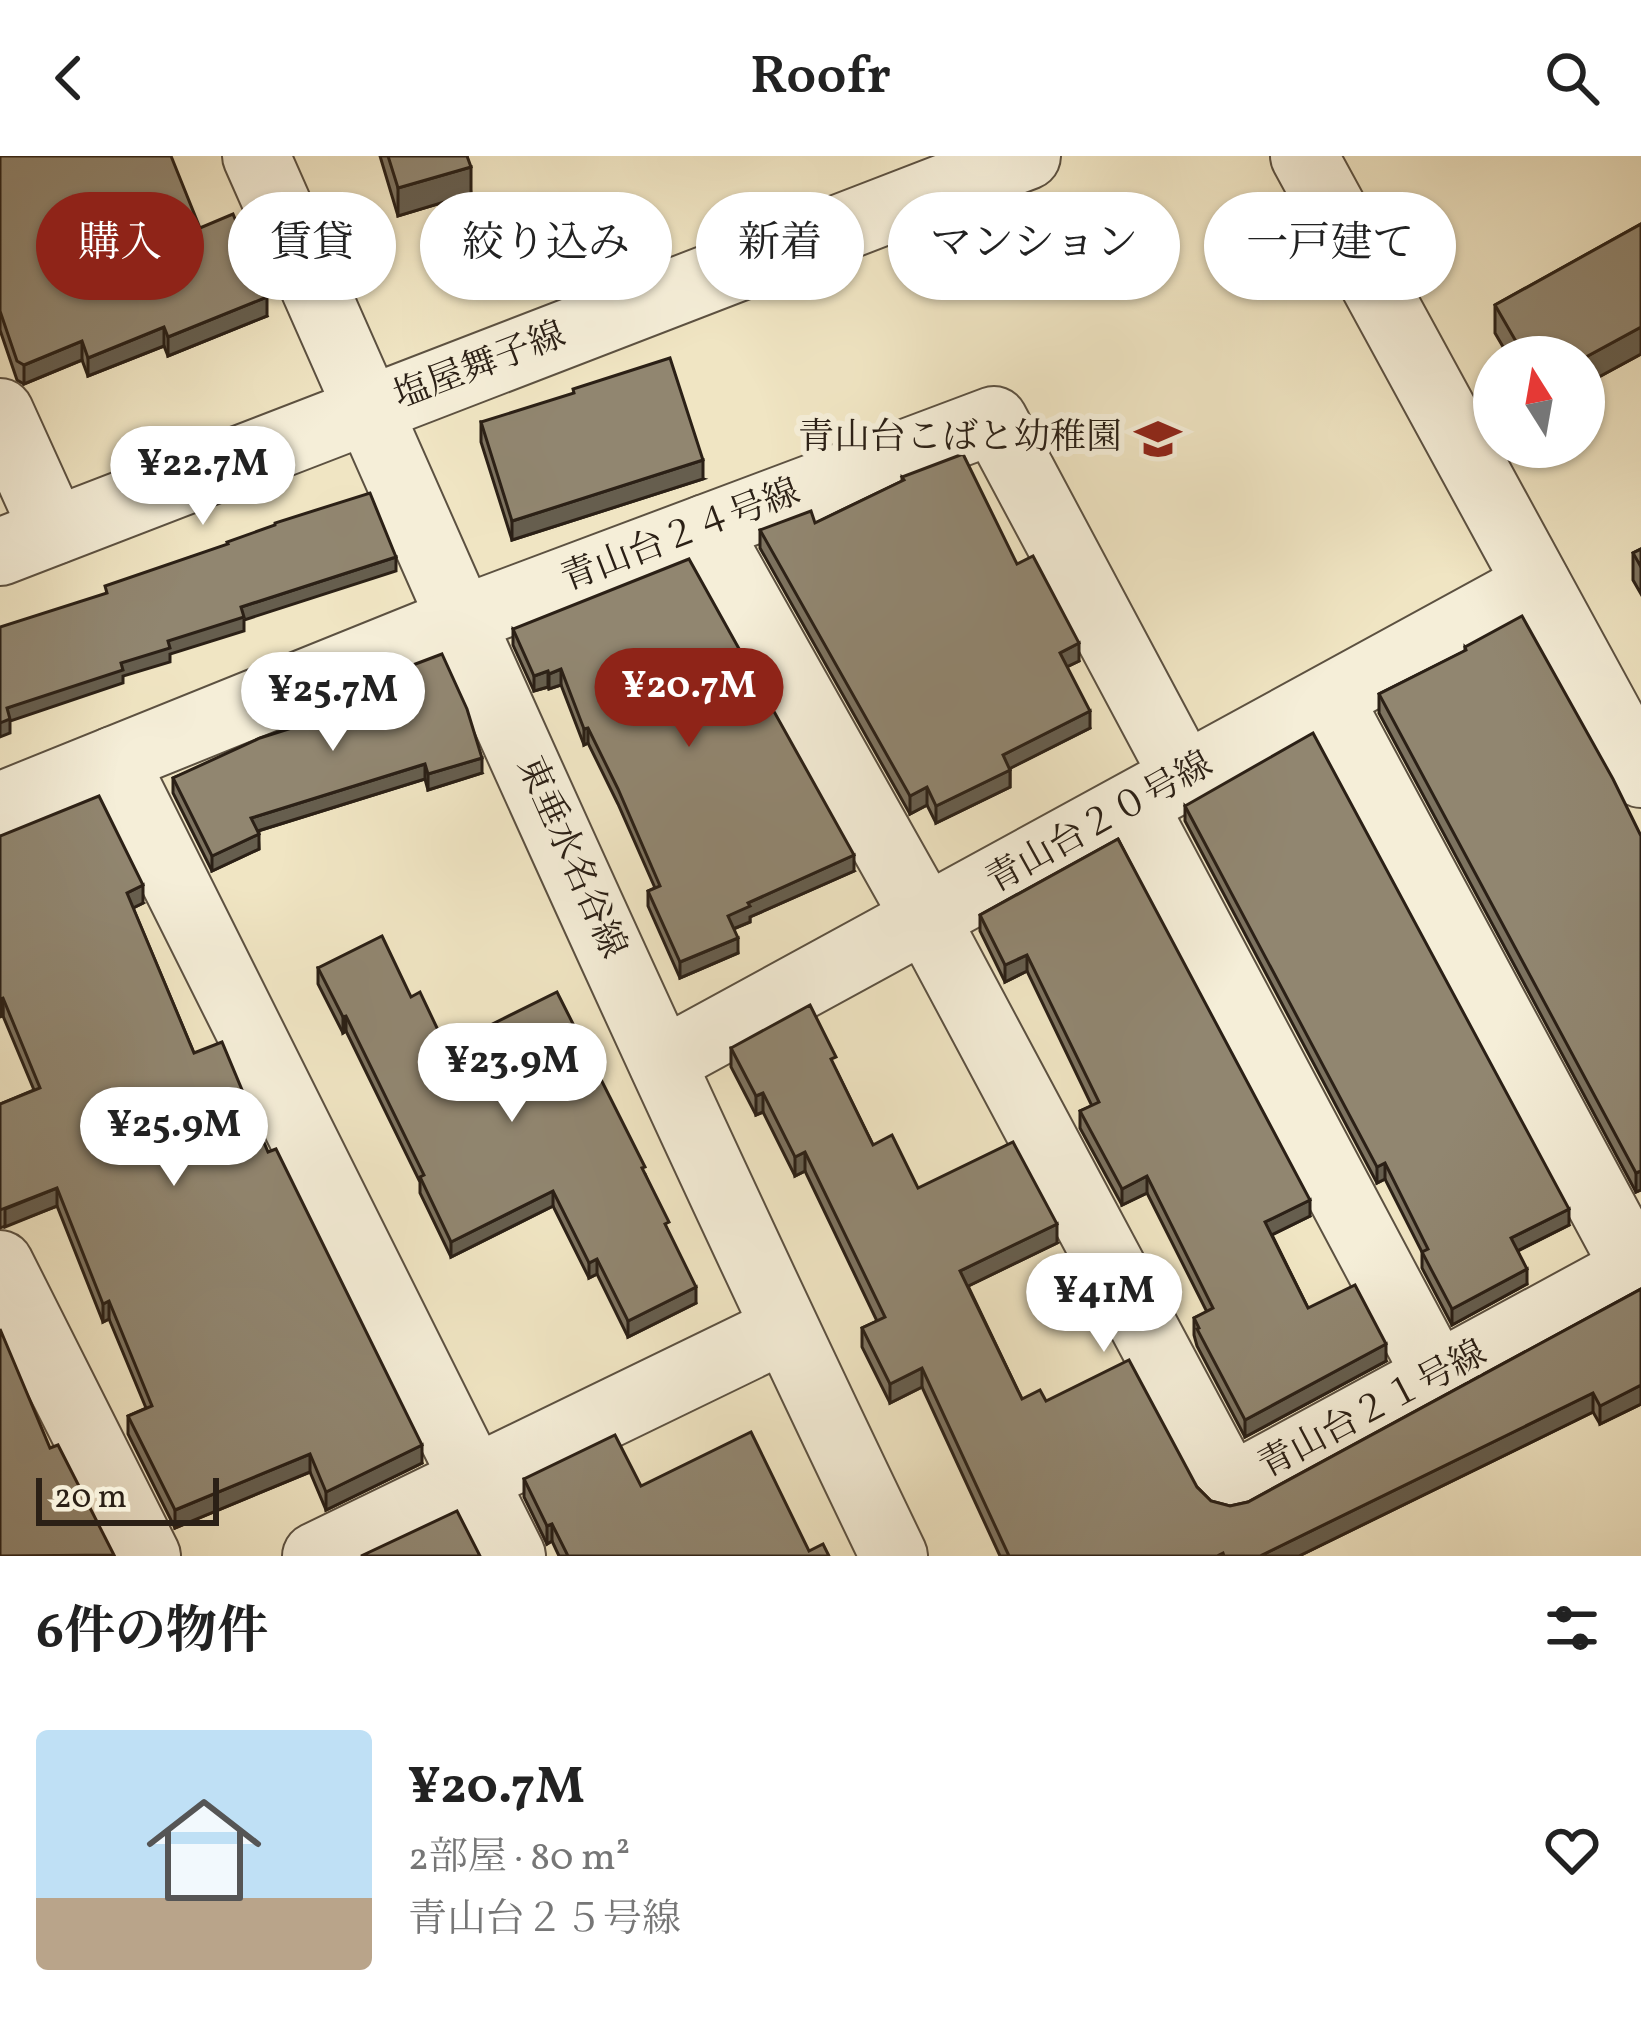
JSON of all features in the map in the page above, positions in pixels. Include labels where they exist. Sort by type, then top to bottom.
[{"type":"street","name":"東垂水名谷線","points":[[256,156],[662,1062],[894,1556]]},
{"type":"street","name":"塩屋舞子線","points":[[27,541],[1028,156]]},
{"type":"street","points":[[1304,156],[1641,774]]},
{"type":"street","points":[[0,412],[27,541]]},
{"type":"street","name":"青山台２４号線","points":[[0,806],[461,620],[994,420],[1159,792]]},
{"type":"street","points":[[706,527],[926,919]]},
{"type":"street","name":"青山台２０号線","points":[[662,1062],[1538,584]]},
{"type":"street","points":[[1329,700],[1638,1267]]},
{"type":"street","points":[[114,760],[512,1556]]},
{"type":"street","points":[[1159,792],[1437,1376]]},
{"type":"street","name":"青山台２１号線","points":[[926,919],[1230,1488],[1638,1267]]},
{"type":"street","points":[[0,1264],[147,1556]]},
{"type":"street","points":[[316,1556],[784,1329]]},
{"type":"building","points":[[0,156],[171,156],[186,192],[36,192],[36,300],[204,300],[204,226],[228,216],[228,300],[260,300],[168,337],[164,327],[88,358],[82,341],[24,365],[17,361],[0,311]]},
{"type":"building","points":[[388,156],[467,156],[471,167],[398,188]]},
{"type":"building","points":[[1641,224],[1641,327],[1605,347],[1605,336],[1513,336],[1495,305]]},
{"type":"building","points":[[670,358],[703,460],[512,521],[481,422]]},
{"type":"building","points":[[963,454],[1017,564],[1033,556],[1079,643],[1060,653],[1090,711],[1003,755],[1010,770],[936,806],[927,787],[910,796],[760,530],[811,511],[815,523],[904,480],[902,477]]},
{"type":"building","points":[[370,493],[396,557],[241,607],[244,617],[168,641],[170,648],[121,663],[123,670],[7,708],[10,719],[0,723],[0,627],[107,593],[105,586]]},
{"type":"building","points":[[689,559],[854,855],[748,903],[750,906],[728,916],[738,938],[680,962],[648,891],[660,886],[618,789],[588,728],[584,729],[561,669],[534,676],[513,629]]},
{"type":"building","points":[[1522,616],[1641,836],[1641,1171],[1636,1173],[1379,694]]},
{"type":"building","points":[[442,654],[482,758],[428,774],[425,764],[251,818],[259,834],[212,856],[173,778],[260,738],[317,720],[314,712],[401,684],[397,671]]},
{"type":"building","points":[[1313,733],[1569,1209],[1511,1238],[1527,1269],[1452,1309],[1385,1163],[1377,1167],[1185,806]]},
{"type":"building","points":[[99,796],[143,885],[127,893],[194,1053],[222,1042],[268,1152],[276,1149],[422,1445],[326,1492],[310,1454],[175,1510],[128,1416],[152,1406],[109,1301],[103,1304],[57,1188],[0,1210],[0,1104],[40,1088],[0,999],[0,836]]},
{"type":"building","points":[[1118,839],[1310,1200],[1265,1222],[1308,1308],[1355,1285],[1386,1344],[1245,1420],[1197,1329],[1194,1318],[1213,1308],[1147,1176],[1122,1189],[1080,1111],[1099,1102],[1027,955],[1005,965],[980,915]]},
{"type":"building","points":[[382,936],[411,997],[420,992],[446,1047],[557,992],[645,1167],[669,1222],[665,1224],[696,1287],[628,1321],[597,1259],[589,1263],[553,1191],[451,1242],[420,1177],[424,1175],[318,968]]},
{"type":"building","points":[[810,1005],[873,1145],[892,1135],[918,1188],[1013,1142],[1057,1224],[960,1271],[1022,1399],[1040,1390],[1046,1401],[1129,1360],[1197,1487],[1211,1501],[1230,1506],[1248,1502],[1641,1289],[1641,1385],[1600,1406],[1593,1393],[1260,1556],[1009,1556],[922,1368],[890,1384],[862,1328],[885,1317],[805,1152],[795,1157],[763,1093],[756,1096],[731,1048]]},
{"type":"building","points":[[0,1329],[50,1448],[58,1445],[114,1555],[0,1556]]},
{"type":"building","points":[[751,1432],[809,1551],[823,1544],[829,1556],[568,1556],[524,1479],[615,1435],[641,1486]]},
{"type":"building","points":[[457,1511],[480,1556],[361,1556]]},
{"type":"place","name":"青山台こばと幼稚園","points":[[1158,439]]}]
